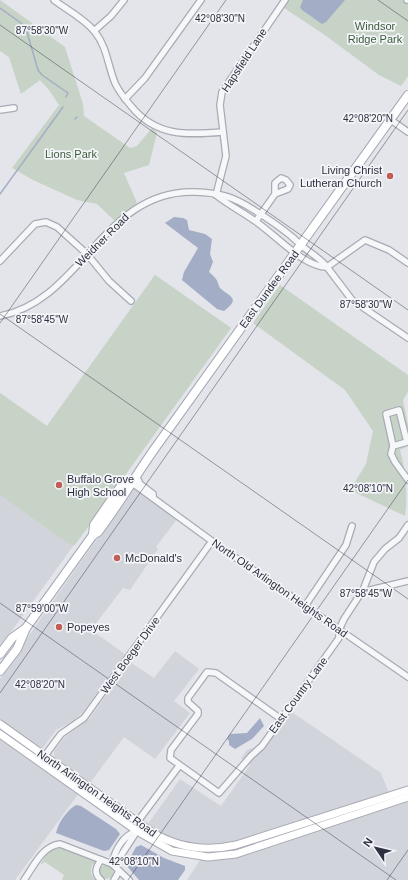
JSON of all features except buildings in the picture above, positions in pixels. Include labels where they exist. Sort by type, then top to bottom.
[{"type":"main road","name":"East Dundee Road","points":[[0,671],[17,648],[26,628],[93,535],[98,532],[117,506],[128,490],[131,482],[408,95]]},
{"type":"main road","name":"East Dundee Road","points":[[0,654],[12,638],[26,628]]},
{"type":"main road","name":"North Arlington Heights Road","points":[[0,724],[42,759],[137,830],[177,852],[208,857],[246,852],[408,797]]},
{"type":"main road","name":"North Arlington Heights Road","points":[[0,734],[42,759],[153,833],[176,844],[198,848],[219,848],[236,845],[408,790]]},
{"type":"street","points":[[54,0],[94,31],[104,46],[116,84],[125,99],[143,119],[162,130],[202,134],[223,132]]},
{"type":"street","points":[[94,31],[111,16],[124,0]]},
{"type":"street","points":[[125,99],[145,78],[201,0]]},
{"type":"street","name":"Hapsfield Lane","points":[[216,195],[226,156],[220,105],[222,92],[285,0]]},
{"type":"street","points":[[0,110],[14,108]]},
{"type":"street","points":[[391,120],[408,132]]},
{"type":"street","name":"Weidner Road","points":[[0,316],[14,314],[28,308],[49,294],[132,210],[151,200],[175,193],[208,193],[226,195],[262,214],[288,233],[298,249]]},
{"type":"street","points":[[256,221],[275,194]]},
{"type":"street","name":"Weidner Road","points":[[216,195],[298,249]]},
{"type":"street","points":[[0,261],[31,227],[35,224],[46,222],[58,227],[87,254],[109,281],[131,301]]},
{"type":"street","points":[[298,249],[320,267],[327,267],[365,240],[389,250],[408,263]]},
{"type":"street","points":[[298,249],[323,261],[352,300],[408,338]]},
{"type":"street","points":[[393,446],[407,442],[399,410],[386,414],[393,446],[391,454],[408,480]]},
{"type":"street","name":"North Old Arlington Heights Road","points":[[136,475],[142,485],[153,494],[153,498]]},
{"type":"street","name":"North Old Arlington Heights Road","points":[[131,482],[212,541],[408,677]]},
{"type":"street","name":"East Country Lane","points":[[179,766],[219,793],[250,756],[262,746],[339,638],[339,630],[344,619],[362,592],[374,562],[384,549],[400,538],[408,525]]},
{"type":"street","points":[[305,606],[346,545],[352,526]]},
{"type":"street","name":"West Boeger Drive","points":[[42,759],[62,734],[84,718],[212,541]]},
{"type":"street","points":[[362,592],[408,581]]},
{"type":"street","points":[[112,864],[120,857],[137,830],[138,822],[179,766],[171,760],[170,752],[198,714],[198,711],[188,702],[188,698],[206,672],[216,673],[281,719]]},
{"type":"street","points":[[24,880],[44,851],[52,845],[60,844],[69,846],[112,864],[129,880]]},
{"type":"street","points":[[101,860],[96,868],[98,877],[101,880]]},
{"type":"street","points":[[114,880],[119,871]]},
{"type":"shaded area","name":"Buffalo Grove High School","points":[[155,275],[231,328],[0,647],[0,393],[47,426]]},
{"type":"shaded area","points":[[133,488],[177,519],[156,547],[158,549],[130,590],[123,588],[91,630],[125,654],[83,712],[73,721],[56,730],[34,760],[79,793],[15,880],[0,880],[0,679]]},
{"type":"shaded area","points":[[175,651],[199,669],[174,701],[190,713],[155,759],[124,737],[90,783],[55,760],[54,751],[64,738],[90,718],[130,662],[154,678]]},
{"type":"shaded area","points":[[286,708],[381,773],[389,793],[273,831],[218,846],[186,842],[169,837],[148,824],[180,779],[221,806],[250,765],[241,758],[247,750],[258,746]]},
{"type":"shaded area","points":[[408,801],[408,880],[187,880],[200,860]]},
{"type":"green space","name":"Lions Park","points":[[0,0],[65,47],[83,104],[84,116],[130,148],[137,146],[152,128],[157,133],[149,165],[124,173],[137,203],[115,221],[97,204],[77,200],[33,180],[12,168],[59,105],[40,80],[21,94],[9,57],[0,51]]},
{"type":"green space","name":"Windsor Ridge Park","points":[[289,0],[403,0],[408,4],[408,76],[401,86],[379,75],[322,33],[284,8]]},
{"type":"green space","name":"Buffalo Grove High School","points":[[155,275],[231,328],[75,545],[71,545],[0,495],[0,393],[47,426]]},
{"type":"green space","points":[[280,285],[408,375],[408,392],[403,400],[408,425],[408,446],[400,450],[406,483],[405,516],[350,490],[366,464],[373,431],[345,390],[253,323]]},
{"type":"green space","points":[[56,847],[60,847],[96,860],[96,864],[93,864],[91,871],[96,880],[62,880],[64,875],[45,862],[40,865],[48,852]]},
{"type":"green space","points":[[103,865],[109,865],[113,869],[113,875],[109,879],[103,879],[99,875],[99,869]]},
{"type":"water","points":[[303,0],[345,0],[326,22],[322,24],[302,10],[300,7]]},
{"type":"water","points":[[174,217],[187,220],[189,230],[205,234],[212,239],[210,254],[213,262],[209,272],[217,280],[220,288],[233,300],[229,307],[224,311],[217,309],[182,280],[184,272],[198,248],[165,223]]},
{"type":"water","points":[[260,718],[264,726],[252,739],[235,749],[229,745],[229,741],[227,739],[230,734],[247,733]]},
{"type":"water","points":[[76,805],[81,806],[116,829],[120,834],[109,850],[104,851],[56,833],[63,817]]},
{"type":"water","points":[[141,845],[164,858],[185,866],[185,870],[178,880],[139,880],[126,865],[136,847]]},
{"type":"waterway","points":[[0,8],[21,23],[27,32],[38,70],[42,75],[68,93],[66,97]]},
{"type":"waterway","points":[[0,194],[63,107]]},
{"type":"place","name":"Living Christ Lutheran Church","points":[[390,176]]},
{"type":"place","name":"Buffalo Grove High School","points":[[59,485]]},
{"type":"place","name":"McDonald's","points":[[117,558]]},
{"type":"place","name":"Popeyes","points":[[59,627]]}]
